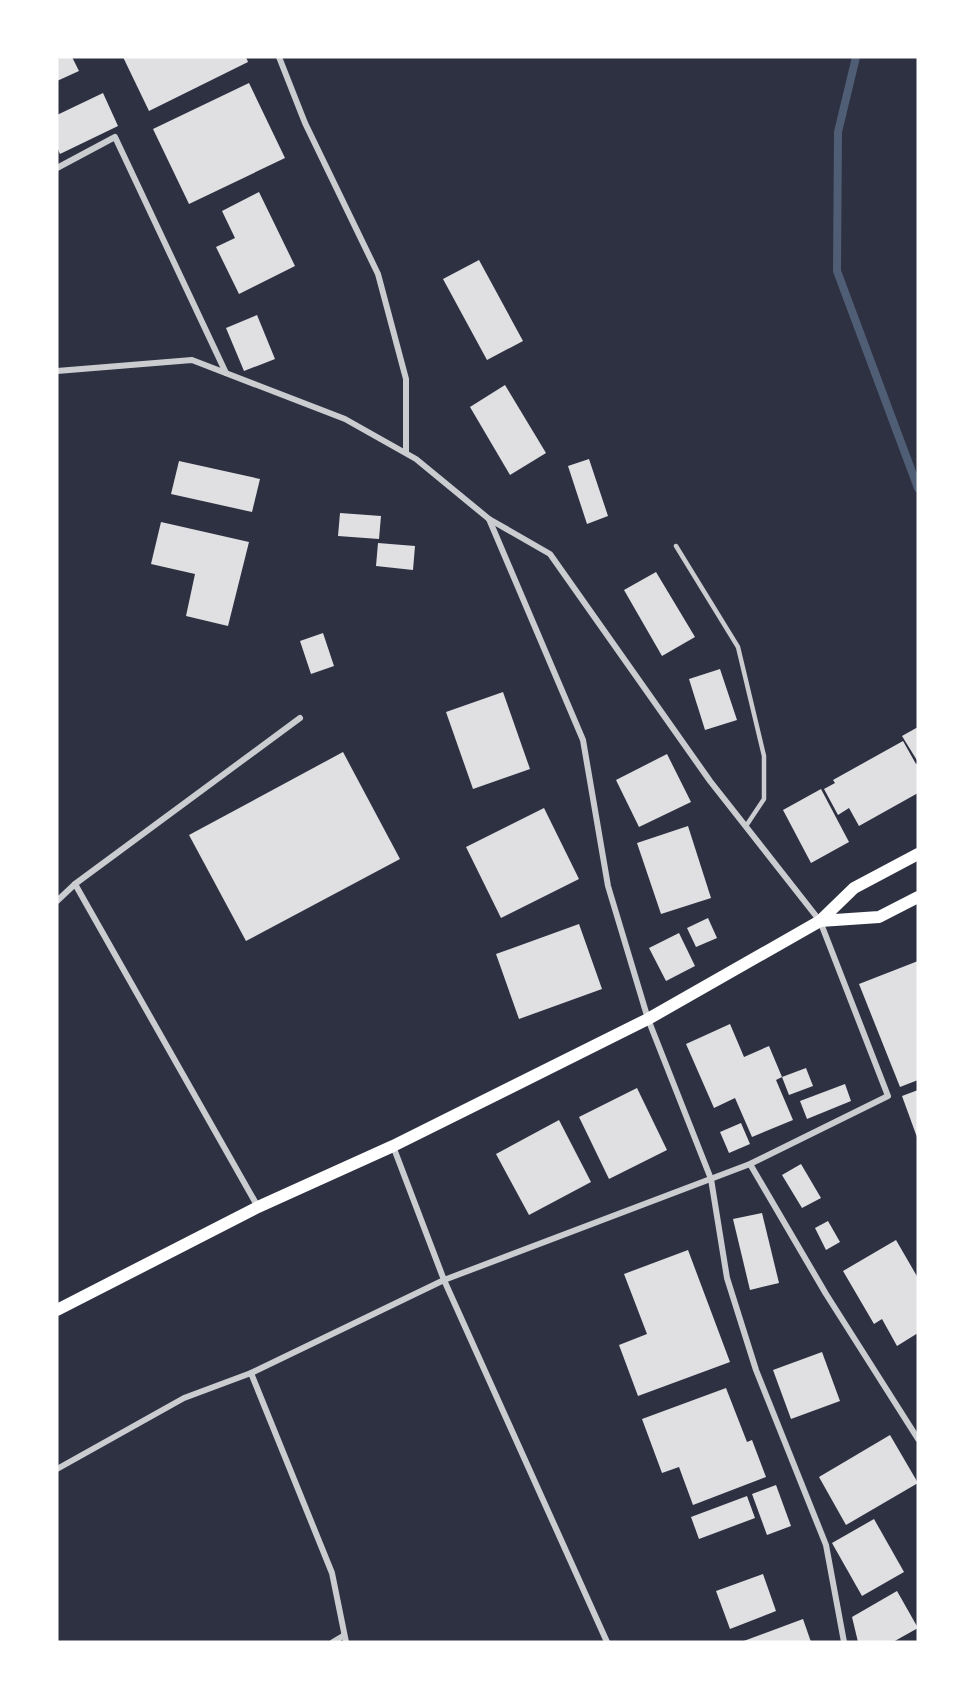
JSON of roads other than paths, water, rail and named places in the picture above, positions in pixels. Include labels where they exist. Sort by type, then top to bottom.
[{"type":"main road","points":[[57,1310],[258,1207],[393,1146],[648,1019],[820,921],[854,888],[918,854]]},
{"type":"main road","points":[[820,921],[879,917],[918,897]]},
{"type":"street","points":[[279,57],[305,123],[378,274],[406,380],[406,452]]},
{"type":"street","points":[[57,168],[115,137],[226,374]]},
{"type":"street","points":[[57,371],[192,360],[345,419],[406,452],[489,519],[550,554],[710,782],[820,921],[888,1096],[750,1164],[444,1280],[251,1373],[184,1398],[57,1469]]},
{"type":"street","points":[[489,519],[583,740],[608,886],[648,1019],[711,1179],[727,1278],[756,1370],[826,1545],[844,1642]]},
{"type":"street","points":[[57,902],[75,884],[300,718]]},
{"type":"street","points":[[75,884],[258,1207]]},
{"type":"street","points":[[393,1146],[444,1280],[607,1642]]},
{"type":"street","points":[[750,1164],[826,1294],[918,1439]]},
{"type":"street","points":[[251,1373],[333,1573],[344,1639],[333,1642]]},
{"type":"lane","points":[[676,546],[738,647],[764,756],[764,799],[746,826]]},
{"type":"waterway","points":[[856,57],[838,132],[837,271],[918,488]]}]
